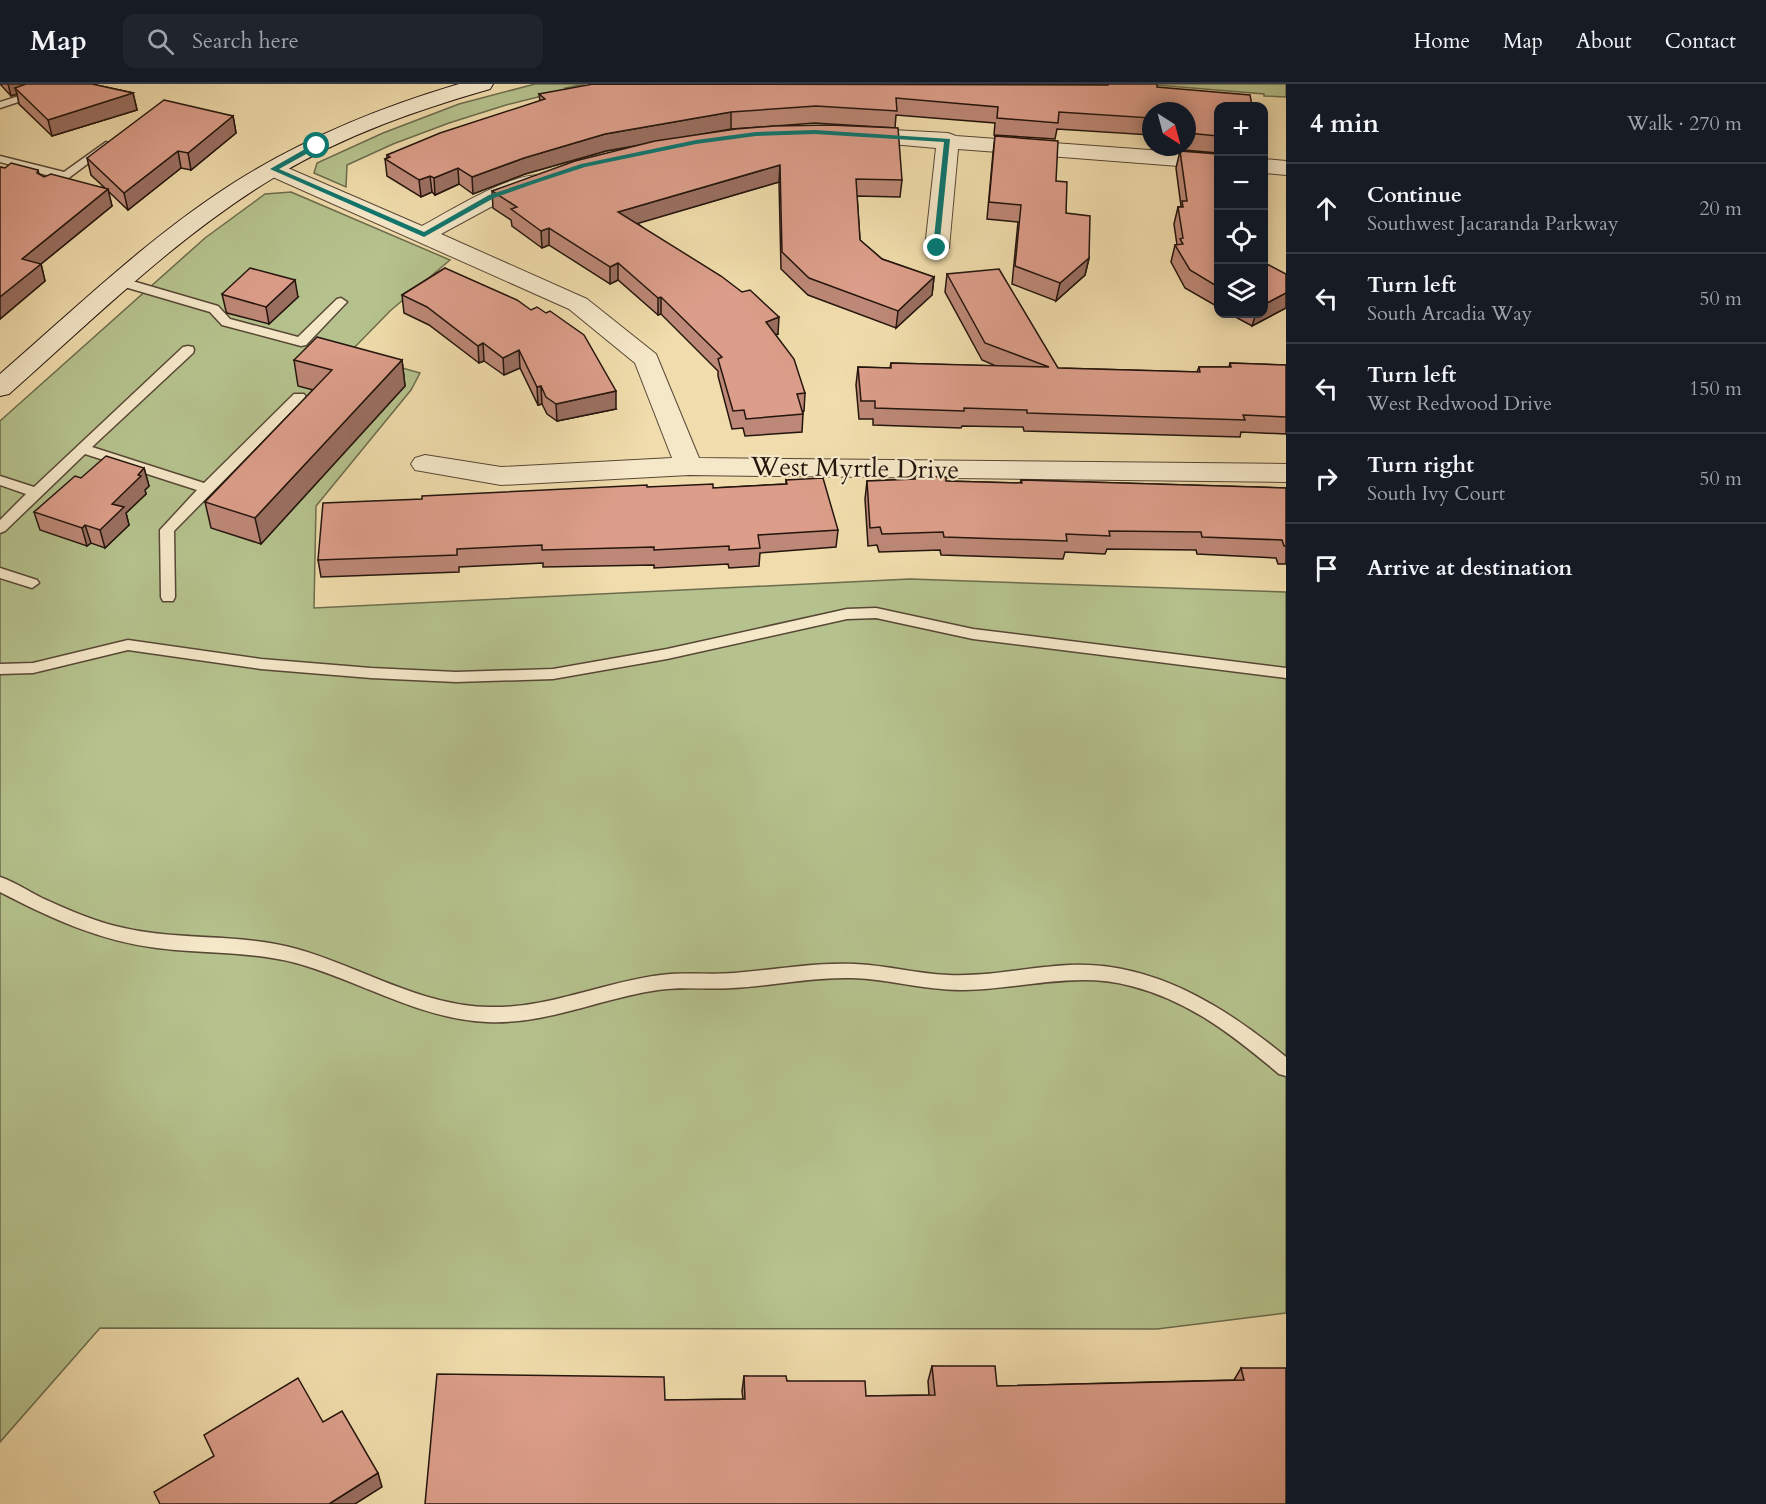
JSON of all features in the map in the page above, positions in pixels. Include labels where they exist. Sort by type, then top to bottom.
[{"type":"street","points":[[0,388],[122,282],[212,208],[274,169],[317,146],[401,110],[483,84]]},
{"type":"street","points":[[837,134],[948,140],[1214,162]]},
{"type":"street","points":[[937,248],[948,140]]},
{"type":"street","points":[[1268,166],[1286,168]]},
{"type":"street","points":[[274,169],[578,304],[647,359],[689,466]]},
{"type":"street","points":[[424,234],[492,197],[554,175]]},
{"type":"street","name":"West Myrtle Drive","points":[[425,464],[501,476],[689,466],[1286,473]]},
{"type":"lane","points":[[0,105],[68,84]]},
{"type":"lane","points":[[50,189],[109,143]]},
{"type":"lane","points":[[0,159],[65,176]]},
{"type":"lane","points":[[122,282],[214,309],[226,322],[301,342],[341,302]]},
{"type":"lane","points":[[0,528],[188,350]]},
{"type":"lane","points":[[168,597],[167,530],[299,398]]},
{"type":"lane","points":[[83,449],[207,488]]},
{"type":"lane","points":[[0,480],[36,493]]},
{"type":"lane","points":[[0,573],[32,583]]},
{"type":"lane","points":[[0,669],[33,668],[128,645],[261,664],[360,672],[456,677],[553,674],[688,650],[847,614],[876,613],[973,634],[1286,673]]},
{"type":"lane","points":[[0,884],[43,906],[112,933],[182,944],[272,950],[309,960],[453,1011],[486,1015],[519,1014],[561,1007],[652,983],[683,980],[724,981],[824,970],[869,972],[960,984],[1090,970],[1127,977],[1167,990],[1198,1004],[1223,1018],[1286,1068]]},
{"type":"green space","points":[[535,84],[585,84],[506,105],[393,144],[347,165],[346,187],[314,173],[317,163],[383,133],[459,104]]},
{"type":"green space","points":[[1144,84],[1286,84],[1286,97],[1264,96],[1264,94]]},
{"type":"green space","points":[[291,192],[450,260],[390,311],[349,353],[420,373],[411,390],[316,506],[314,608],[910,579],[1286,592],[1286,1313],[1157,1329],[100,1328],[0,1442],[0,421],[205,238],[265,194]]},
{"type":"building","points":[[26,84],[92,84],[133,93],[48,120],[15,88]]},
{"type":"building","points":[[593,84],[1157,84],[1157,87],[1250,95],[1251,102],[1214,102],[1214,136],[1196,134],[1196,102],[1142,102],[1142,117],[1059,112],[1058,123],[997,118],[998,107],[896,98],[897,111],[816,106],[731,112],[605,134],[524,158],[472,177],[458,168],[434,178],[430,176],[419,180],[385,159],[390,157],[387,155],[440,133],[545,99],[539,94]]},
{"type":"building","points":[[164,100],[233,116],[188,153],[178,151],[124,193],[87,158]]},
{"type":"building","points":[[830,125],[898,128],[902,180],[856,179],[860,240],[882,259],[934,277],[898,311],[809,278],[782,252],[780,165],[618,212],[721,276],[742,292],[750,290],[779,317],[766,322],[794,359],[805,393],[797,394],[803,414],[746,419],[744,410],[733,411],[718,359],[722,357],[661,297],[658,298],[618,263],[610,267],[549,228],[541,231],[511,209],[517,207],[492,191],[575,161],[655,141],[736,129]]},
{"type":"building","points":[[995,136],[1058,141],[1056,181],[1067,182],[1066,213],[1090,216],[1089,258],[1060,283],[1015,266],[1021,205],[989,202]]},
{"type":"building","points":[[1196,152],[1214,154],[1214,285],[1190,270],[1175,245],[1183,244],[1180,239],[1183,238],[1178,207],[1183,207],[1182,201],[1187,201],[1181,156],[1196,156]]},
{"type":"building","points":[[11,163],[38,170],[37,173],[44,177],[51,174],[108,189],[22,259],[41,264],[0,297],[0,167],[5,168]]},
{"type":"building","points":[[1268,265],[1286,274],[1286,293],[1268,302]]},
{"type":"building","points":[[250,268],[295,280],[266,307],[222,294]]},
{"type":"building","points":[[445,268],[517,300],[531,310],[537,307],[546,313],[550,311],[584,335],[616,391],[556,404],[546,397],[541,386],[537,387],[519,350],[503,358],[483,343],[478,346],[427,307],[402,295]]},
{"type":"building","points":[[999,269],[1058,368],[1200,372],[1199,367],[1231,367],[1230,363],[1286,365],[1286,417],[1243,415],[1245,420],[1027,413],[1027,410],[964,408],[964,411],[875,408],[875,401],[861,401],[858,367],[891,368],[891,363],[1049,367],[985,343],[947,274]]},
{"type":"building","points":[[317,337],[402,360],[255,518],[205,502],[332,370],[294,360]]},
{"type":"building","points":[[106,456],[144,468],[138,475],[141,476],[112,504],[124,507],[100,530],[85,525],[82,528],[34,512],[75,476],[81,478]]},
{"type":"building","points":[[915,476],[946,477],[946,481],[1022,483],[1021,480],[1286,488],[1286,546],[1282,540],[1202,537],[1201,532],[1109,531],[1110,536],[1066,534],[1067,541],[944,537],[943,532],[882,534],[880,527],[870,528],[867,481],[915,479]]},
{"type":"building","points":[[823,478],[838,530],[758,535],[760,548],[729,550],[729,546],[654,550],[654,547],[542,550],[542,545],[457,549],[457,555],[318,560],[323,503],[647,485],[647,487],[713,484],[713,488],[787,484],[786,480]]},
{"type":"building","points":[[932,1366],[995,1366],[997,1386],[1244,1380],[1241,1368],[1286,1368],[1286,1504],[425,1504],[437,1374],[664,1377],[665,1400],[745,1399],[744,1376],[786,1376],[787,1381],[865,1381],[866,1396],[935,1395]]},
{"type":"building","points":[[298,1378],[323,1422],[342,1411],[378,1473],[329,1504],[160,1504],[154,1492],[214,1456],[204,1435]]},
{"type":"route","points":[[317,146],[274,169],[424,234],[492,197],[583,165],[639,152],[756,134],[815,132],[948,140],[937,248]]}]
